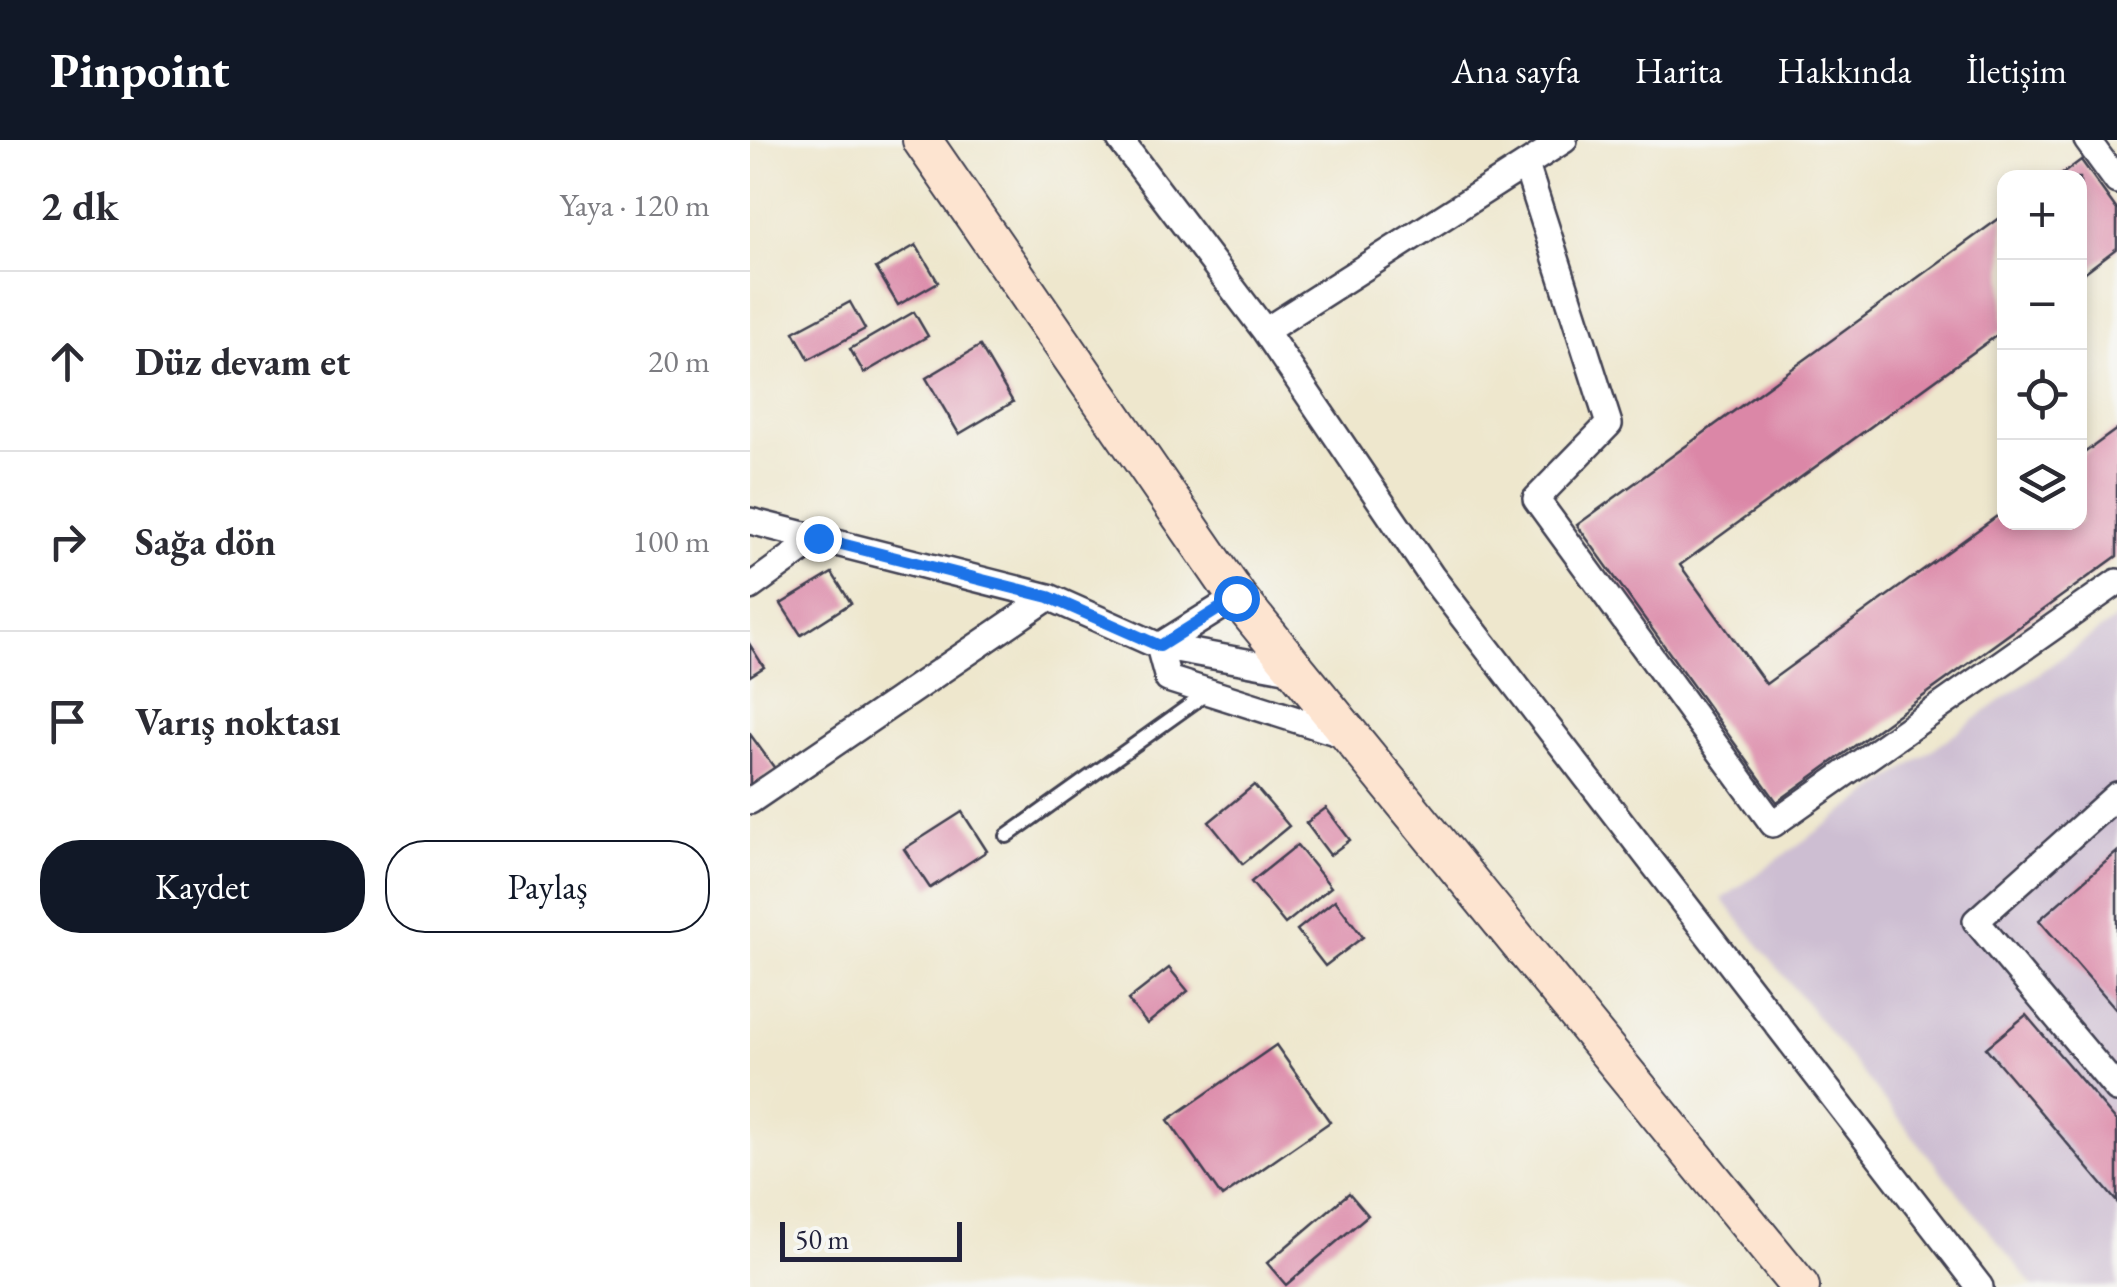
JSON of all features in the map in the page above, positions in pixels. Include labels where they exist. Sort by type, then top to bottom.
[{"type":"main road","points":[[922,140],[1236,598],[1800,1287]]},
{"type":"street","points":[[1120,140],[1265,331],[1432,577],[1980,1287]]},
{"type":"street","points":[[1265,331],[1564,140]]},
{"type":"street","points":[[2087,140],[2117,181]]},
{"type":"street","points":[[1526,165],[1609,424],[1536,499],[1773,824],[2117,582]]},
{"type":"street","points":[[750,521],[1049,597],[1160,646],[1296,670]]},
{"type":"street","points":[[750,587],[818,538]]},
{"type":"street","points":[[750,801],[1049,597]]},
{"type":"street","points":[[1160,646],[1236,598]]},
{"type":"street","points":[[1160,646],[1168,678],[1351,737]]},
{"type":"street","points":[[2117,795],[1976,921],[2117,1089]]},
{"type":"lane","points":[[1007,836],[1209,692]]},
{"type":"shaded area","points":[[2117,618],[2117,1287],[2034,1287],[1722,899]]},
{"type":"building","points":[[2081,160],[2117,210],[2117,248],[2087,271],[2087,170],[2068,170]]},
{"type":"building","points":[[1997,220],[1997,335],[1680,565],[1766,684],[1997,516],[1997,530],[2087,530],[2087,451],[2117,429],[2117,556],[1777,802],[1577,525]]},
{"type":"building","points":[[916,245],[938,282],[898,305],[876,268]]},
{"type":"building","points":[[850,302],[865,329],[809,359],[794,332]]},
{"type":"building","points":[[914,312],[928,336],[864,373],[850,349]]},
{"type":"building","points":[[980,346],[1013,402],[959,434],[926,378]]},
{"type":"building","points":[[832,573],[851,603],[801,635],[781,604]]},
{"type":"building","points":[[750,645],[764,667],[750,676]]},
{"type":"building","points":[[750,734],[776,770],[750,788]]},
{"type":"building","points":[[1254,785],[1289,826],[1243,864],[1209,822]]},
{"type":"building","points":[[1326,808],[1350,840],[1330,855],[1306,823]]},
{"type":"building","points":[[962,812],[987,851],[930,888],[904,849]]},
{"type":"building","points":[[1297,845],[1331,887],[1285,924],[1251,882]]},
{"type":"building","points":[[2117,852],[2117,1010],[2039,920]]},
{"type":"building","points":[[1335,900],[1363,937],[1325,966],[1297,930]]},
{"type":"building","points":[[1169,968],[1188,991],[1147,1024],[1128,1000]]},
{"type":"building","points":[[2026,1015],[2117,1122],[2117,1202],[1986,1048]]},
{"type":"building","points":[[1276,1045],[1330,1122],[1222,1197],[1168,1120]]},
{"type":"building","points":[[1349,1193],[1368,1215],[1286,1285],[1267,1263]]},
{"type":"route","points":[[818,538],[1049,597],[1160,646],[1236,598]]}]
